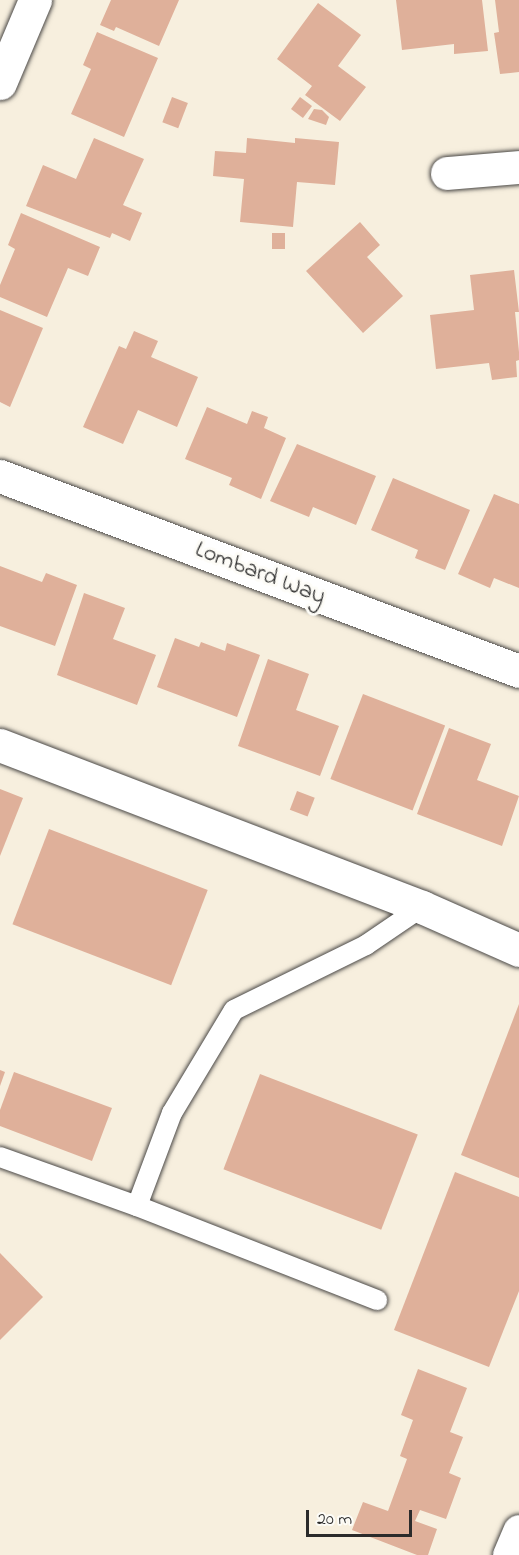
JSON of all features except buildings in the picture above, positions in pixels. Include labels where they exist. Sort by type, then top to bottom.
[{"type":"street","points":[[0,83],[35,0]]},
{"type":"street","points":[[447,173],[519,167]]},
{"type":"street","name":"Lombard Way","points":[[0,476],[519,671]]},
{"type":"street","points":[[0,745],[422,907],[519,950]]},
{"type":"lane","points":[[137,1206],[172,1113],[234,1010],[366,945],[422,907]]},
{"type":"lane","points":[[0,1157],[137,1206],[377,1300]]}]
